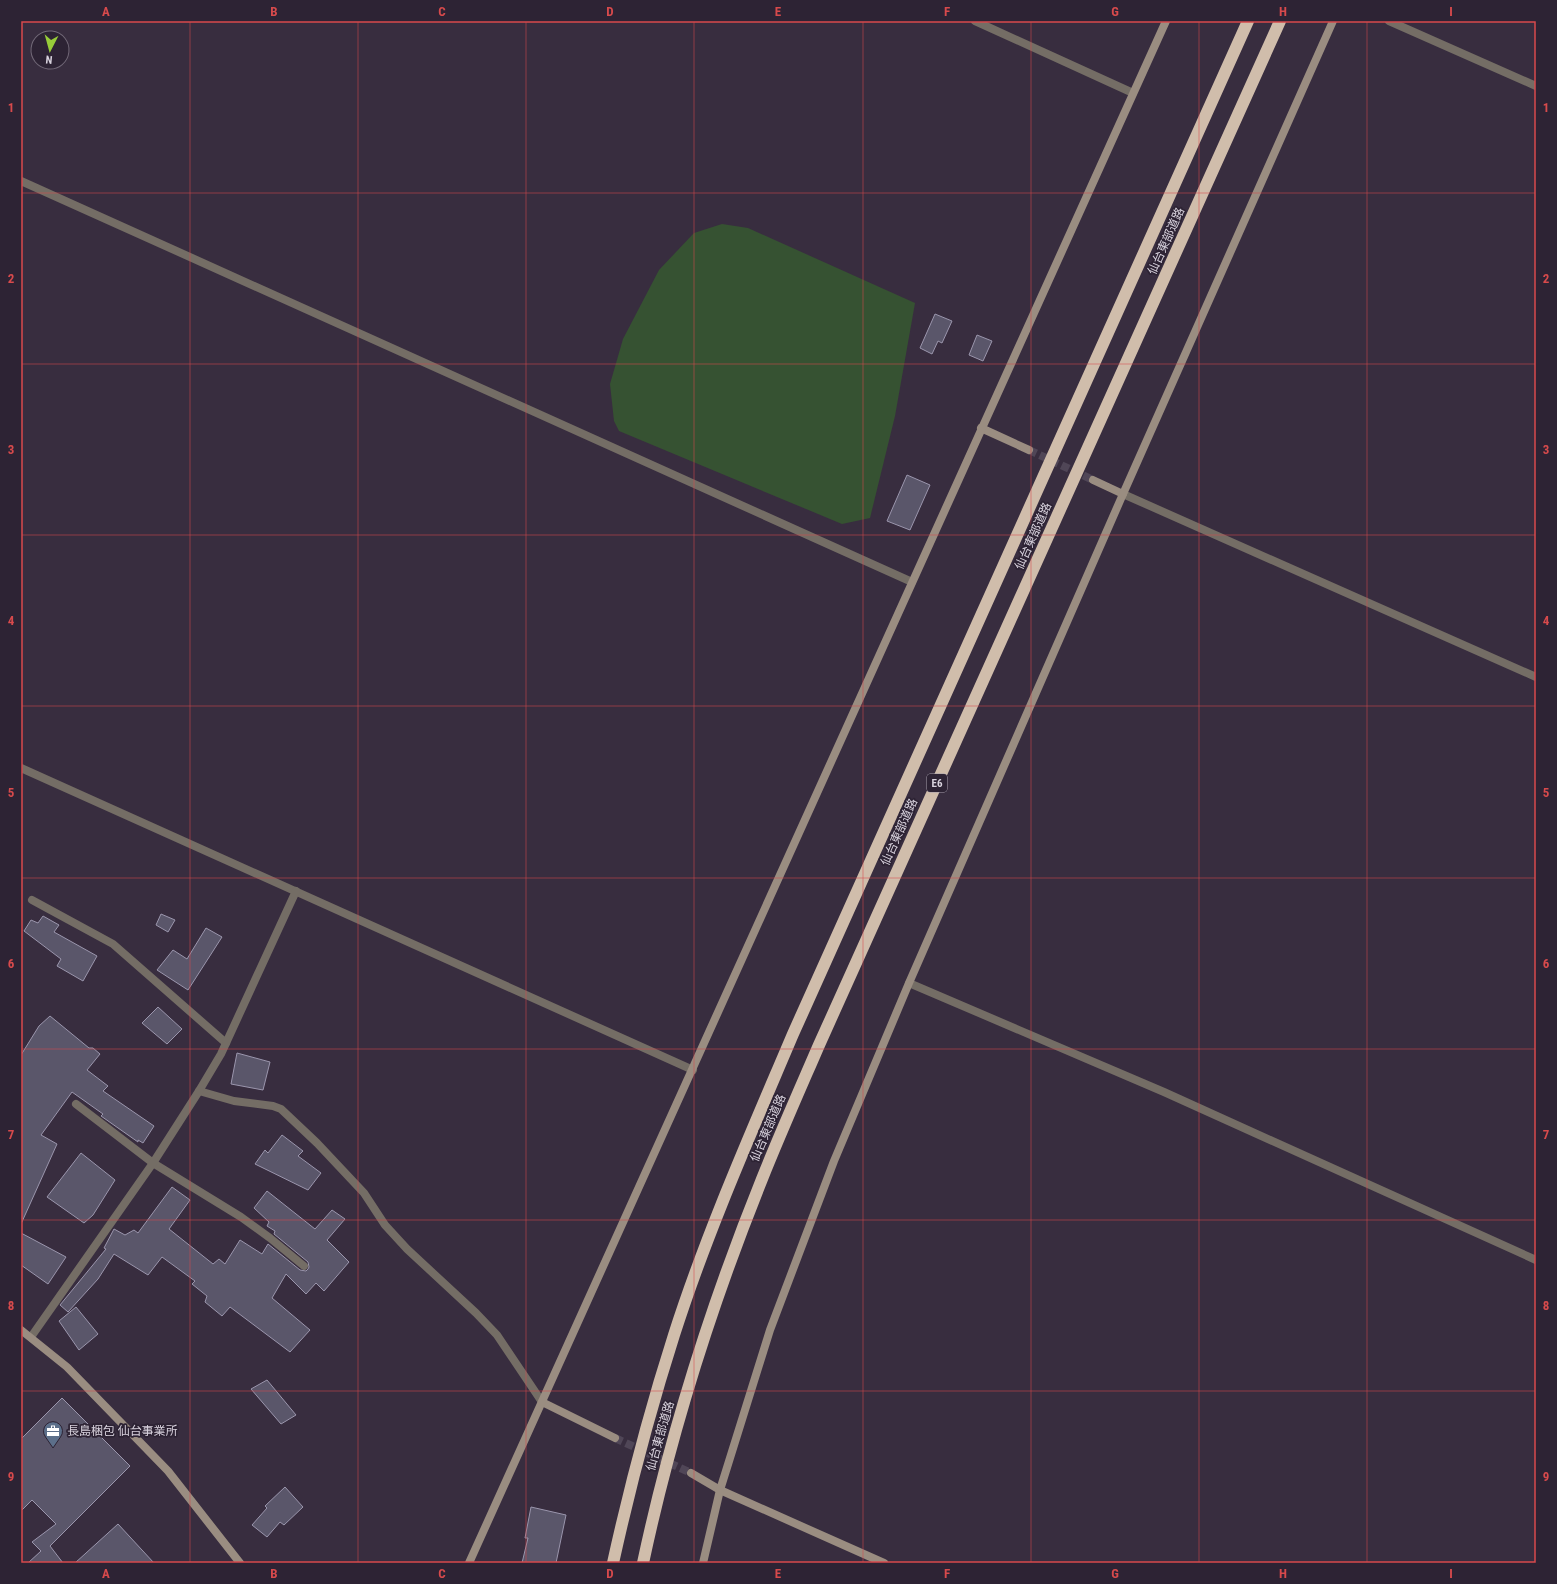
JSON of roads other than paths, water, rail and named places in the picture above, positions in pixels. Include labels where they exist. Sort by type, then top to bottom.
[{"type":"highway","name":"仙台東部道路","points":[[613,1563],[646,1430],[674,1335],[736,1167],[800,1019],[1248,21]]},
{"type":"highway","name":"仙台東部道路","points":[[643,1563],[674,1435],[720,1291],[762,1178],[819,1045],[1280,21]]},
{"type":"street","points":[[975,21],[1134,93]]},
{"type":"street","points":[[469,1563],[1166,21]]},
{"type":"street","points":[[703,1563],[720,1490],[770,1330],[834,1161],[909,983],[1123,494],[1333,21]]},
{"type":"street","points":[[1389,21],[1536,86]]},
{"type":"street","points":[[21,181],[912,582]]},
{"type":"street","points":[[981,428],[1029,450]]},
{"type":"street","points":[[1093,480],[1536,677]]},
{"type":"street","points":[[21,768],[693,1070]]},
{"type":"street","points":[[30,1337],[153,1163],[199,1091],[226,1043],[296,892]]},
{"type":"street","points":[[32,900],[113,944],[226,1043]]},
{"type":"street","points":[[909,983],[1164,1092],[1536,1260]]},
{"type":"street","points":[[199,1091],[234,1101],[273,1106],[281,1109],[364,1192],[385,1225],[407,1250],[476,1313],[497,1335],[542,1402],[615,1438]]},
{"type":"street","points":[[76,1104],[153,1163],[241,1218],[270,1238],[304,1266]]},
{"type":"street","points":[[21,1330],[67,1367],[168,1471],[240,1563]]},
{"type":"street","points":[[691,1473],[720,1490],[884,1563]]},
{"type":"tunnel","points":[[1029,450],[1093,480]]},
{"type":"tunnel","points":[[615,1438],[691,1473]]},
{"type":"place","name":"長島梱包 仙台事業所","points":[[53,1448]]}]
